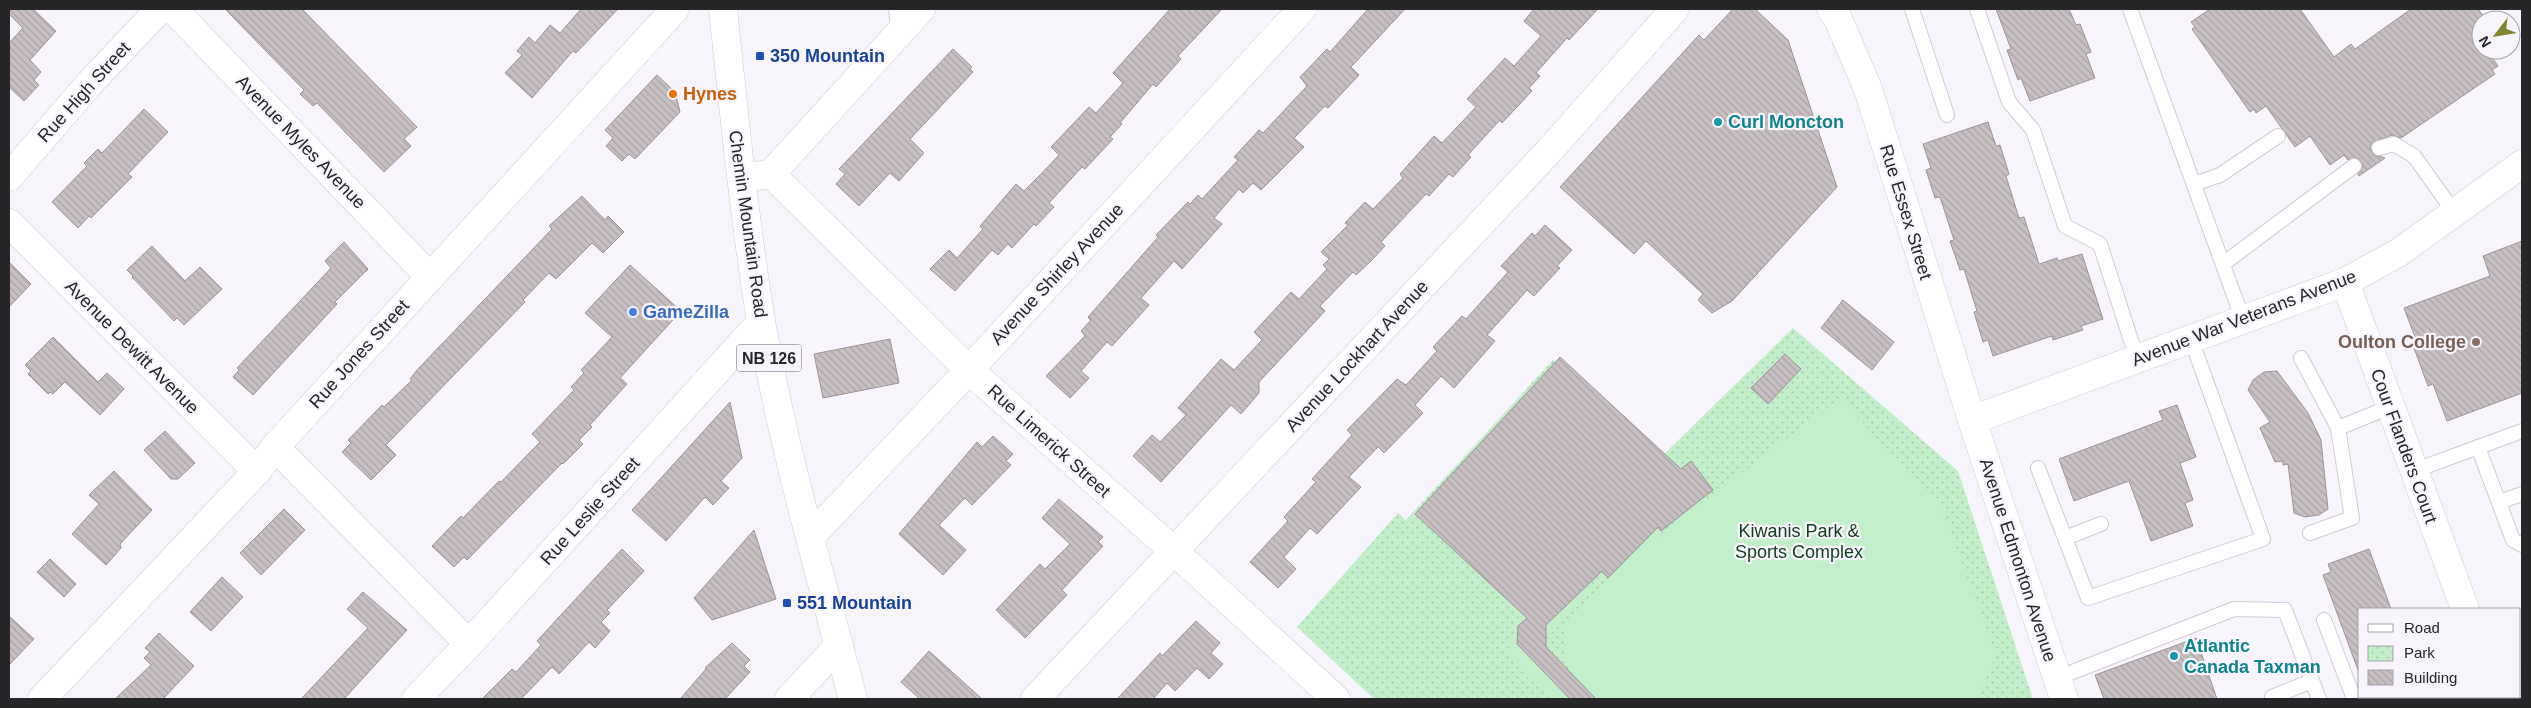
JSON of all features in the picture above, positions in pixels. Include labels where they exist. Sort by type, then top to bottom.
[{"type":"street","name":"Rue High Street","points":[[9,177],[90,83],[160,9]]},
{"type":"street","name":"Avenue Myles Avenue","points":[[173,9],[429,276]]},
{"type":"street","name":"Rue Jones Street","points":[[42,699],[257,471],[275,447],[429,276],[675,9]]},
{"type":"street","name":"Chemin Mountain Road","points":[[724,9],[740,178],[761,322],[789,451],[853,699]]},
{"type":"street","points":[[740,178],[771,174],[898,21],[921,9]]},
{"type":"street","name":"Avenue Shirley Avenue","points":[[810,537],[969,370],[1302,9]]},
{"type":"street","name":"Avenue Lockhart Avenue","points":[[1036,699],[1549,151],[1675,9]]},
{"type":"street","name":"Rue Essex Street","points":[[1831,9],[1838,19],[1868,89],[1972,420]]},
{"type":"street","name":"Avenue War Veterans Avenue","points":[[1972,420],[2345,282],[2398,253],[2522,164]]},
{"type":"street","name":"Rue Limerick Street","points":[[771,174],[969,370],[1336,699]]},
{"type":"street","name":"Avenue Dewitt Avenue","points":[[9,223],[257,471]]},
{"type":"street","name":"Cour Flanders Court","points":[[2345,282],[2465,608]]},
{"type":"street","name":"Rue Leslie Street","points":[[416,699],[469,644],[761,322]]},
{"type":"street","name":"Avenue Edmonton Avenue","points":[[1972,420],[2060,693]]},
{"type":"street","points":[[275,447],[469,644]]},
{"type":"street","points":[[789,699],[839,645]]},
{"type":"lane","points":[[1912,9],[1946,115]]},
{"type":"lane","points":[[1976,9],[2009,102],[2033,130],[2065,226],[2100,244],[2137,359]]},
{"type":"lane","points":[[2130,9],[2243,320]]},
{"type":"lane","points":[[2194,184],[2220,175],[2278,136]]},
{"type":"lane","points":[[2379,148],[2394,144],[2414,156],[2454,212]]},
{"type":"lane","points":[[2223,264],[2354,166]]},
{"type":"lane","points":[[2038,468],[2088,598],[2263,539],[2191,339]]},
{"type":"lane","points":[[2301,358],[2338,428],[2352,518],[2310,533]]},
{"type":"lane","points":[[2338,428],[2390,408]]},
{"type":"lane","points":[[2413,471],[2522,431]]},
{"type":"lane","points":[[2478,447],[2513,540],[2522,545]]},
{"type":"lane","points":[[2499,502],[2522,494]]},
{"type":"lane","points":[[2065,538],[2101,524]]},
{"type":"lane","points":[[2060,693],[2234,609],[2285,610],[2319,699]]},
{"type":"lane","points":[[2324,620],[2354,699]]},
{"type":"lane","points":[[2273,699],[2272,697],[2312,681]]},
{"type":"green space","name":"Kiwanis Park & Sports Complex","points":[[1793,328],[1958,471],[2033,699],[1374,699],[1297,627],[1398,513],[1406,520],[1553,360],[1659,459]]},
{"type":"green space","points":[[1840,398],[1942,509],[1996,656],[1977,699],[1595,699],[1577,681],[1565,662],[1564,627],[1649,543]]},
{"type":"green space","points":[[1574,573],[1592,591],[1541,644],[1540,659],[1579,699],[1550,699],[1509,658],[1511,639]]},
{"type":"building","points":[[9,9],[33,9],[56,31],[30,60],[41,72],[34,80],[39,85],[24,101],[9,87],[9,43],[23,28],[9,14]]},
{"type":"building","points":[[225,9],[302,9],[417,127],[404,139],[411,146],[384,172],[317,103],[313,106],[300,94],[304,90]]},
{"type":"building","points":[[581,9],[618,9],[576,53],[573,51],[532,98],[505,73],[522,55],[517,51],[529,37],[535,43],[550,25],[560,33]]},
{"type":"building","points":[[1170,9],[1222,9],[1178,56],[1181,59],[1156,87],[1153,84],[1120,123],[1122,124],[1110,137],[1113,139],[1085,169],[1082,167],[1049,203],[1054,207],[1036,226],[1034,224],[1012,248],[1008,244],[998,255],[992,250],[955,291],[930,269],[949,250],[957,258],[983,229],[980,226],[1016,184],[1024,191],[1059,155],[1051,147],[1089,107],[1096,113],[1123,83],[1113,73]]},
{"type":"building","points":[[1368,9],[1405,9],[1351,67],[1359,75],[1328,108],[1325,106],[1294,138],[1304,147],[1261,190],[1253,183],[1243,193],[1239,189],[1214,218],[1222,224],[1182,269],[1174,261],[1141,298],[1149,305],[1112,346],[1107,342],[1081,371],[1089,378],[1070,398],[1046,376],[1085,336],[1081,331],[1091,320],[1088,317],[1158,237],[1156,235],[1188,202],[1190,204],[1198,195],[1202,199],[1238,160],[1234,157],[1259,130],[1263,133],[1307,86],[1300,77],[1327,49],[1330,52]]},
{"type":"building","points":[[1534,9],[1598,9],[1569,40],[1567,38],[1536,73],[1540,76],[1529,88],[1532,91],[1502,123],[1500,120],[1468,155],[1471,157],[1453,177],[1449,174],[1429,196],[1426,194],[1381,242],[1385,246],[1371,261],[1356,275],[1353,272],[1320,306],[1325,311],[1259,382],[1259,393],[1241,414],[1231,405],[1161,482],[1133,456],[1152,435],[1160,442],[1186,415],[1178,408],[1221,359],[1234,370],[1262,340],[1254,332],[1291,292],[1299,299],[1327,269],[1323,265],[1329,259],[1321,252],[1348,225],[1345,223],[1365,202],[1373,209],[1403,178],[1400,174],[1434,136],[1442,143],[1476,107],[1467,99],[1505,58],[1514,66],[1541,36],[1524,21]]},
{"type":"building","name":"Curl Moncton","points":[[1733,9],[1755,9],[1788,40],[1837,187],[1732,301],[1712,313],[1698,300],[1703,294],[1646,241],[1634,254],[1560,187],[1699,35],[1704,40]]},
{"type":"building","points":[[1996,9],[2069,9],[2076,25],[2080,24],[2091,52],[2086,54],[2095,78],[2030,101],[2021,78],[2018,80],[2007,50],[2011,49]]},
{"type":"building","points":[[2210,9],[2300,9],[2334,57],[2351,44],[2355,49],[2411,9],[2478,9],[2471,10],[2471,60],[2494,60],[2498,66],[2492,70],[2495,74],[2401,138],[2392,135],[2373,142],[2370,146],[2373,154],[2385,158],[2359,176],[2358,174],[2363,165],[2358,158],[2348,160],[2344,155],[2330,165],[2310,136],[2295,147],[2266,106],[2256,113],[2254,109],[2250,112],[2192,29],[2195,27],[2191,22]]},
{"type":"building","points":[[953,49],[972,67],[970,69],[973,72],[910,139],[924,153],[899,181],[890,173],[859,206],[836,184],[845,174],[839,169]]},
{"type":"building","points":[[657,75],[675,92],[680,112],[635,159],[629,154],[622,161],[606,146],[613,138],[605,130]]},
{"type":"building","points":[[144,109],[168,132],[128,174],[132,177],[91,218],[89,216],[78,228],[52,202],[87,166],[84,163],[98,149],[102,153]]},
{"type":"building","points":[[1988,122],[1996,146],[2000,145],[2009,174],[2006,176],[2019,218],[2024,217],[2039,264],[2057,258],[2058,261],[2082,254],[2103,319],[2081,326],[2083,330],[2053,340],[2052,336],[1993,356],[1988,340],[1983,342],[1974,312],[1977,311],[1964,269],[1960,270],[1950,241],[1954,240],[1940,197],[1935,198],[1926,170],[1931,168],[1923,144]]},
{"type":"building","points":[[582,196],[605,220],[608,216],[624,232],[603,253],[592,243],[556,279],[549,273],[523,300],[525,302],[386,445],[396,455],[371,480],[342,452],[351,443],[348,440],[382,405],[384,407],[412,380],[410,379],[417,370],[552,229],[549,226]]},
{"type":"building","points":[[1545,225],[1572,250],[1557,266],[1560,268],[1534,296],[1527,290],[1487,335],[1495,341],[1454,388],[1441,376],[1415,405],[1423,413],[1384,453],[1378,447],[1349,477],[1361,487],[1317,534],[1310,528],[1284,557],[1296,569],[1278,588],[1250,562],[1288,521],[1284,517],[1316,482],[1312,479],[1352,435],[1347,430],[1397,379],[1406,385],[1437,351],[1433,347],[1462,316],[1466,319],[1508,272],[1501,266],[1532,233],[1535,236]]},
{"type":"building","points":[[2522,241],[2522,393],[2447,421],[2433,384],[2428,386],[2414,348],[2418,345],[2404,308],[2490,276],[2483,256]]},
{"type":"building","points":[[344,242],[368,269],[335,302],[337,304],[253,395],[233,377],[239,370],[237,368],[331,268],[325,261]]},
{"type":"building","points":[[152,246],[185,281],[200,267],[222,289],[184,325],[177,318],[174,321],[127,270]]},
{"type":"building","points":[[9,262],[31,284],[9,307]]},
{"type":"building","points":[[630,265],[681,311],[620,378],[627,384],[579,440],[583,444],[467,560],[464,557],[454,567],[432,546],[461,516],[463,518],[499,481],[501,482],[540,442],[532,434],[574,390],[571,387],[584,373],[581,370],[612,337],[585,313]]},
{"type":"building","points":[[1843,300],[1894,342],[1872,370],[1821,328]]},
{"type":"building","points":[[53,337],[98,382],[107,373],[124,389],[100,415],[65,382],[53,394],[50,392],[48,394],[28,374],[31,371],[25,365]]},
{"type":"building","points":[[890,339],[899,383],[823,398],[814,354]]},
{"type":"building","points":[[1785,354],[1801,369],[1768,404],[1751,388]]},
{"type":"building","points":[[1560,357],[1681,469],[1691,461],[1713,490],[1661,531],[1658,527],[1608,578],[1602,571],[1546,625],[1546,647],[1596,699],[1570,699],[1517,644],[1518,626],[1527,618],[1415,514]]},
{"type":"building","points":[[2277,371],[2308,413],[2321,440],[2328,509],[2319,515],[2305,517],[2294,513],[2288,464],[2283,465],[2283,461],[2275,462],[2260,428],[2270,422],[2248,390],[2253,380],[2264,372]]},
{"type":"building","points":[[730,402],[742,458],[721,481],[729,488],[713,505],[705,497],[666,541],[632,510]]},
{"type":"building","points":[[2177,405],[2196,457],[2180,463],[2193,500],[2185,503],[2193,526],[2151,541],[2129,481],[2074,501],[2059,459],[2163,420],[2159,411]]},
{"type":"building","points":[[165,431],[195,463],[178,479],[171,479],[144,450]]},
{"type":"building","points":[[993,436],[1013,454],[1006,461],[1011,465],[972,505],[965,498],[939,525],[966,550],[943,575],[899,534],[977,442],[982,447]]},
{"type":"building","points":[[114,471],[152,510],[120,544],[121,548],[106,565],[72,534],[99,504],[89,495]]},
{"type":"building","points":[[1059,499],[1103,537],[1098,542],[1103,546],[1062,590],[1067,595],[1025,638],[996,610],[1040,564],[1045,569],[1070,544],[1042,518]]},
{"type":"building","points":[[284,509],[305,530],[261,575],[240,553]]},
{"type":"building","points":[[754,530],[776,599],[712,620],[694,598]]},
{"type":"building","points":[[622,549],[644,571],[607,610],[610,613],[601,622],[610,631],[595,648],[589,642],[559,674],[552,667],[521,699],[482,699],[512,669],[516,672],[541,645],[537,641]]},
{"type":"building","points":[[2369,549],[2391,608],[2358,608],[2358,670],[2323,575],[2331,572],[2328,564]]},
{"type":"building","points":[[50,559],[76,584],[64,597],[37,572]]},
{"type":"building","points":[[222,577],[243,597],[211,631],[190,612]]},
{"type":"building","points":[[363,592],[407,630],[344,699],[301,699],[368,628],[347,609]]},
{"type":"building","points":[[9,616],[34,639],[9,665]]},
{"type":"building","points":[[1196,621],[1220,643],[1211,653],[1223,664],[1209,679],[1197,668],[1175,691],[1167,683],[1153,699],[1117,699],[1160,653],[1162,656]]},
{"type":"building","points":[[159,633],[194,666],[163,699],[115,699],[151,665],[144,658],[150,652],[145,648]]},
{"type":"building","name":"Atlantic Canada Taxman","points":[[2196,638],[2217,699],[2104,699],[2095,675]]},
{"type":"building","points":[[732,643],[750,660],[744,666],[750,672],[725,699],[680,699],[705,668]]},
{"type":"building","points":[[929,651],[982,699],[920,699],[901,682]]},
{"type":"place","name":"350 Mountain","points":[[760,56]]},
{"type":"place","name":"Hynes","points":[[673,94]]},
{"type":"place","name":"Curl Moncton","points":[[1718,122]]},
{"type":"place","name":"GameZilla","points":[[633,312]]},
{"type":"place","name":"Oulton College","points":[[2476,342]]},
{"type":"place","name":"551 Mountain","points":[[787,603]]},
{"type":"place","name":"Atlantic Canada Taxman","points":[[2174,656]]}]
